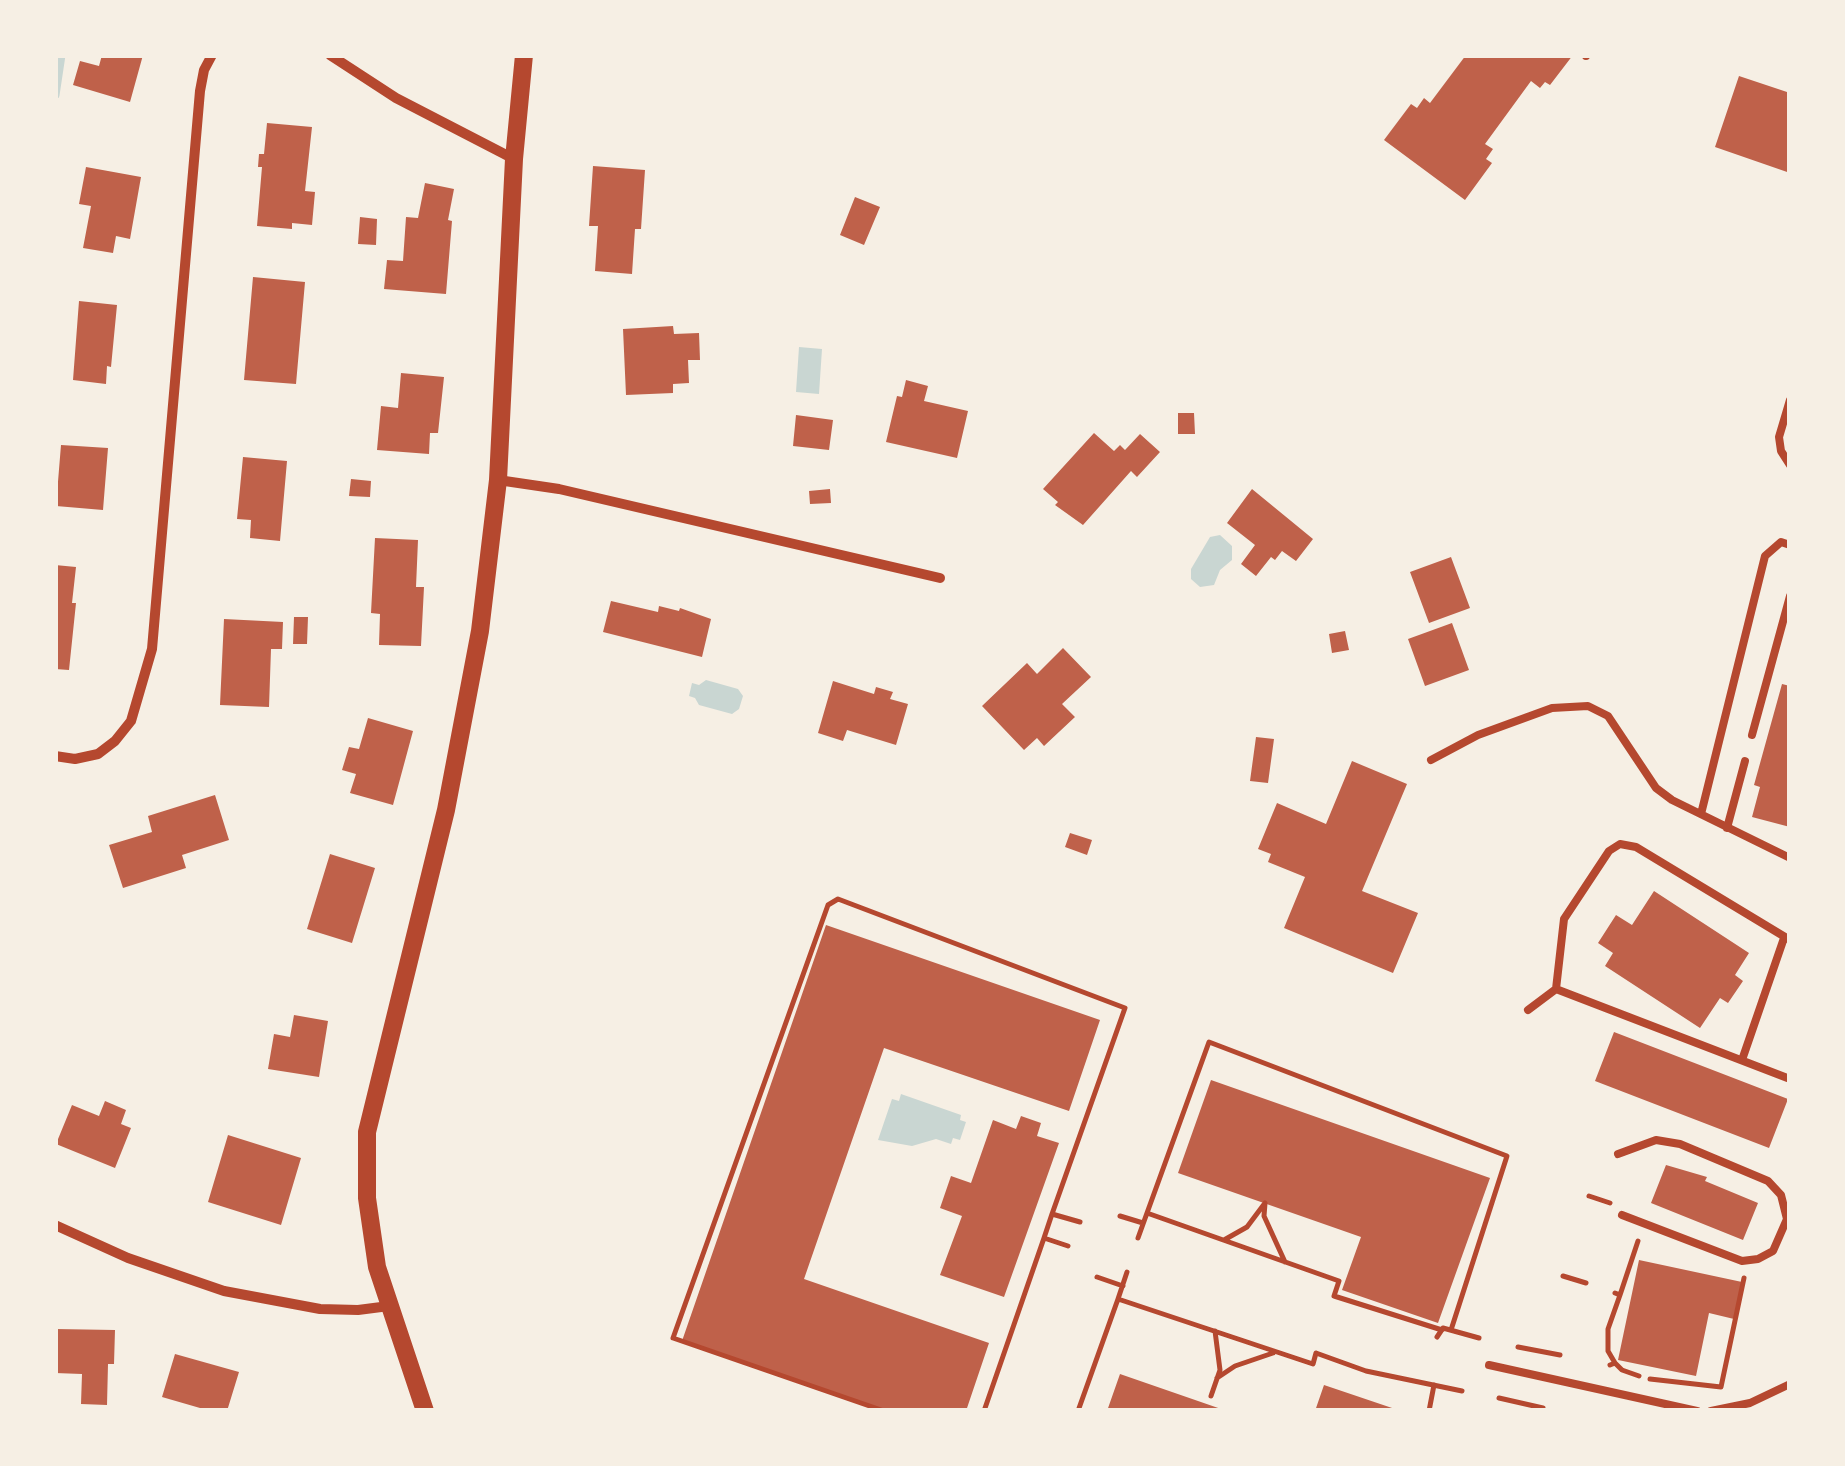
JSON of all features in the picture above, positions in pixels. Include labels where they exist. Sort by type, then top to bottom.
[{"type":"street","points":[[55,756],[75,759],[98,754],[116,741],[131,721],[152,649],[200,91],[212,55]]},
{"type":"street","points":[[330,55],[396,98],[514,159]]},
{"type":"street","points":[[426,1411],[389,1306],[370,1222],[367,1132],[434,864],[467,706],[486,585],[498,480],[514,159],[524,55]]},
{"type":"street","points":[[498,480],[595,497],[940,578]]},
{"type":"street","points":[[55,1225],[128,1258],[224,1291],[320,1309],[389,1306]]},
{"type":"lane","points":[[1790,400],[1779,437],[1790,465]]},
{"type":"lane","points":[[1701,814],[1766,556],[1781,542],[1790,545]]},
{"type":"lane","points":[[1752,735],[1790,596]]},
{"type":"lane","points":[[1431,760],[1478,735],[1552,708],[1588,706],[1608,716],[1656,788],[1790,858]]},
{"type":"lane","points":[[1728,828],[1745,762]]},
{"type":"lane","points":[[1528,1010],[1556,990],[1564,919],[1606,854],[1620,844],[1636,847],[1787,939],[1742,1060]]},
{"type":"lane","points":[[1556,990],[1790,1079]]},
{"type":"lane","points":[[1618,1154],[1656,1140],[1695,1150],[1768,1181],[1781,1195],[1786,1220],[1773,1250],[1758,1259],[1742,1261],[1622,1216]]},
{"type":"lane","points":[[1489,1365],[1697,1411]]},
{"type":"lane","points":[[1710,1411],[1750,1403],[1790,1384]]},
{"type":"path","points":[[884,1411],[673,1338],[828,904],[838,899],[1125,1008],[984,1411]]},
{"type":"path","points":[[1138,1238],[1209,1042],[1507,1156],[1451,1330]]},
{"type":"path","points":[[1589,1196],[1610,1203]]},
{"type":"path","points":[[1224,1240],[1247,1227],[1265,1203],[1264,1216],[1285,1262]]},
{"type":"path","points":[[1146,1212],[1339,1280],[1334,1296],[1439,1334],[1451,1330],[1479,1338]]},
{"type":"path","points":[[1052,1214],[1080,1222]]},
{"type":"path","points":[[1120,1216],[1143,1223]]},
{"type":"path","points":[[1646,1236],[1640,1237],[1608,1329],[1612,1364],[1622,1370],[1643,1378],[1721,1387],[1745,1274],[1730,1270]]},
{"type":"path","points":[[1044,1238],[1068,1246]]},
{"type":"path","points":[[1078,1411],[1127,1272]]},
{"type":"path","points":[[1563,1276],[1586,1283]]},
{"type":"path","points":[[1097,1277],[1123,1286]]},
{"type":"path","points":[[1118,1299],[1313,1364],[1316,1353],[1366,1372],[1462,1391]]},
{"type":"path","points":[[1211,1396],[1220,1370],[1215,1331]]},
{"type":"path","points":[[1518,1347],[1560,1355]]},
{"type":"path","points":[[1217,1378],[1235,1366],[1277,1352]]},
{"type":"path","points":[[1429,1375],[1429,1411]]},
{"type":"path","points":[[1499,1398],[1542,1408]]},
{"type":"shaded area","points":[[799,347],[822,349],[819,394],[796,392]]},
{"type":"shaded area","points":[[1220,535],[1232,546],[1232,560],[1220,570],[1214,585],[1200,587],[1191,579],[1191,569],[1210,537]]},
{"type":"shaded area","points":[[706,680],[738,689],[743,696],[739,709],[732,714],[699,705],[689,696],[692,683],[699,685]]},
{"type":"shaded area","points":[[901,1094],[961,1115],[960,1120],[966,1122],[960,1140],[953,1138],[951,1144],[936,1139],[912,1146],[878,1140],[892,1099],[899,1101]]},
{"type":"building","points":[[102,55],[143,55],[130,102],[73,85],[80,61],[99,66]]},
{"type":"building","points":[[1466,55],[1573,55],[1550,85],[1545,82],[1540,88],[1531,81],[1485,144],[1493,149],[1486,159],[1492,163],[1465,200],[1384,140],[1411,104],[1417,108],[1424,98],[1430,103]]},
{"type":"building","points":[[1739,76],[1790,93],[1790,173],[1715,147]]},
{"type":"building","points":[[267,123],[312,127],[305,191],[315,192],[312,225],[292,223],[292,229],[257,226],[262,167],[258,167],[259,154],[264,154]]},
{"type":"building","points":[[593,166],[645,170],[641,229],[635,229],[632,274],[595,271],[598,226],[589,226]]},
{"type":"building","points":[[86,167],[141,177],[130,239],[116,236],[113,253],[83,248],[91,206],[79,204]]},
{"type":"building","points":[[425,183],[454,189],[448,220],[452,221],[446,294],[384,289],[387,260],[403,261],[406,217],[418,218]]},
{"type":"building","points":[[855,197],[880,207],[864,245],[840,235]]},
{"type":"building","points":[[360,217],[377,219],[376,245],[358,244]]},
{"type":"building","points":[[253,277],[305,282],[296,384],[244,380]]},
{"type":"building","points":[[79,301],[117,305],[106,384],[73,380]]},
{"type":"building","points":[[673,326],[674,334],[699,333],[700,360],[688,360],[689,383],[673,384],[673,393],[626,395],[623,329]]},
{"type":"building","points":[[401,373],[444,377],[438,433],[430,433],[429,454],[377,450],[381,406],[398,408]]},
{"type":"building","points":[[906,380],[928,386],[924,401],[968,411],[957,458],[886,442],[897,396],[902,397]]},
{"type":"building","points":[[1178,413],[1194,413],[1195,434],[1178,434]]},
{"type":"building","points":[[796,415],[833,420],[829,450],[793,446]]},
{"type":"building","points":[[1094,433],[1114,451],[1120,445],[1125,450],[1140,434],[1160,452],[1137,477],[1131,471],[1083,525],[1055,505],[1058,502],[1043,489]]},
{"type":"building","points":[[61,445],[108,448],[103,510],[56,506]]},
{"type":"building","points":[[243,457],[287,461],[280,541],[250,538],[251,520],[237,519]]},
{"type":"building","points":[[351,479],[371,481],[370,497],[349,496]]},
{"type":"building","points":[[830,489],[831,503],[810,504],[809,491]]},
{"type":"building","points":[[1252,489],[1313,539],[1296,561],[1282,551],[1275,560],[1271,557],[1256,576],[1241,564],[1255,545],[1227,523]]},
{"type":"building","points":[[375,538],[418,540],[416,587],[424,587],[421,646],[379,645],[380,614],[371,613]]},
{"type":"building","points":[[1451,557],[1470,608],[1429,623],[1410,572]]},
{"type":"building","points":[[55,565],[76,567],[69,670],[55,669]]},
{"type":"building","points":[[611,601],[658,612],[659,606],[679,611],[680,608],[711,619],[702,657],[603,632]]},
{"type":"building","points":[[294,617],[308,617],[307,644],[293,644]]},
{"type":"building","points":[[224,619],[283,622],[282,649],[271,649],[269,707],[220,705]]},
{"type":"building","points":[[1452,623],[1469,670],[1425,686],[1408,639]]},
{"type":"building","points":[[1345,631],[1349,650],[1332,653],[1329,634]]},
{"type":"building","points":[[1063,648],[1091,677],[1062,704],[1075,717],[1044,746],[1037,738],[1024,750],[982,706],[1027,663],[1037,674]]},
{"type":"building","points":[[833,681],[874,694],[876,687],[893,692],[890,699],[908,704],[896,745],[847,730],[843,741],[818,733]]},
{"type":"building","points":[[1782,684],[1790,686],[1790,827],[1752,817],[1760,787],[1754,785]]},
{"type":"building","points":[[368,718],[413,731],[393,805],[350,793],[356,774],[342,770],[349,747],[359,749]]},
{"type":"building","points":[[1256,737],[1274,739],[1268,783],[1250,781]]},
{"type":"building","points":[[1352,761],[1407,784],[1362,891],[1418,913],[1393,973],[1284,928],[1305,877],[1268,862],[1271,854],[1258,849],[1277,803],[1326,824]]},
{"type":"building","points":[[215,795],[229,840],[182,855],[186,868],[123,888],[109,845],[152,832],[148,816]]},
{"type":"building","points":[[1070,833],[1092,840],[1087,855],[1065,847]]},
{"type":"building","points":[[330,854],[375,868],[352,943],[307,929]]},
{"type":"building","points":[[1654,891],[1749,953],[1735,975],[1743,981],[1728,1003],[1720,998],[1700,1028],[1605,966],[1613,953],[1598,943],[1616,915],[1632,925]]},
{"type":"building","points":[[826,925],[1100,1020],[1069,1111],[884,1048],[804,1279],[989,1343],[966,1411],[885,1411],[682,1341]]},
{"type":"building","points":[[294,1015],[328,1021],[319,1077],[268,1069],[274,1034],[290,1037]]},
{"type":"building","points":[[1614,1032],[1788,1099],[1769,1148],[1595,1081]]},
{"type":"building","points":[[1211,1080],[1490,1178],[1438,1323],[1342,1290],[1361,1237],[1178,1173]]},
{"type":"building","points":[[105,1101],[126,1110],[121,1124],[131,1128],[115,1168],[56,1144],[72,1105],[99,1116]]},
{"type":"building","points":[[1021,1116],[1041,1123],[1037,1136],[1059,1143],[1004,1297],[940,1275],[962,1216],[940,1208],[951,1176],[971,1183],[993,1120],[1016,1129]]},
{"type":"building","points":[[228,1135],[301,1158],[281,1225],[208,1202]]},
{"type":"building","points":[[1666,1165],[1707,1177],[1705,1181],[1758,1203],[1743,1240],[1651,1203]]},
{"type":"building","points":[[1639,1260],[1742,1282],[1734,1319],[1709,1313],[1696,1376],[1618,1360]]},
{"type":"building","points":[[55,1329],[115,1330],[114,1364],[108,1364],[107,1405],[81,1404],[82,1374],[55,1373]]},
{"type":"building","points":[[175,1354],[239,1372],[227,1411],[199,1411],[200,1408],[162,1397]]},
{"type":"building","points":[[1120,1374],[1224,1410],[1224,1411],[1107,1411]]},
{"type":"building","points":[[1324,1385],[1398,1410],[1398,1411],[1315,1411]]},
{"type":"waterway","points":[[55,95],[61,55]]}]
